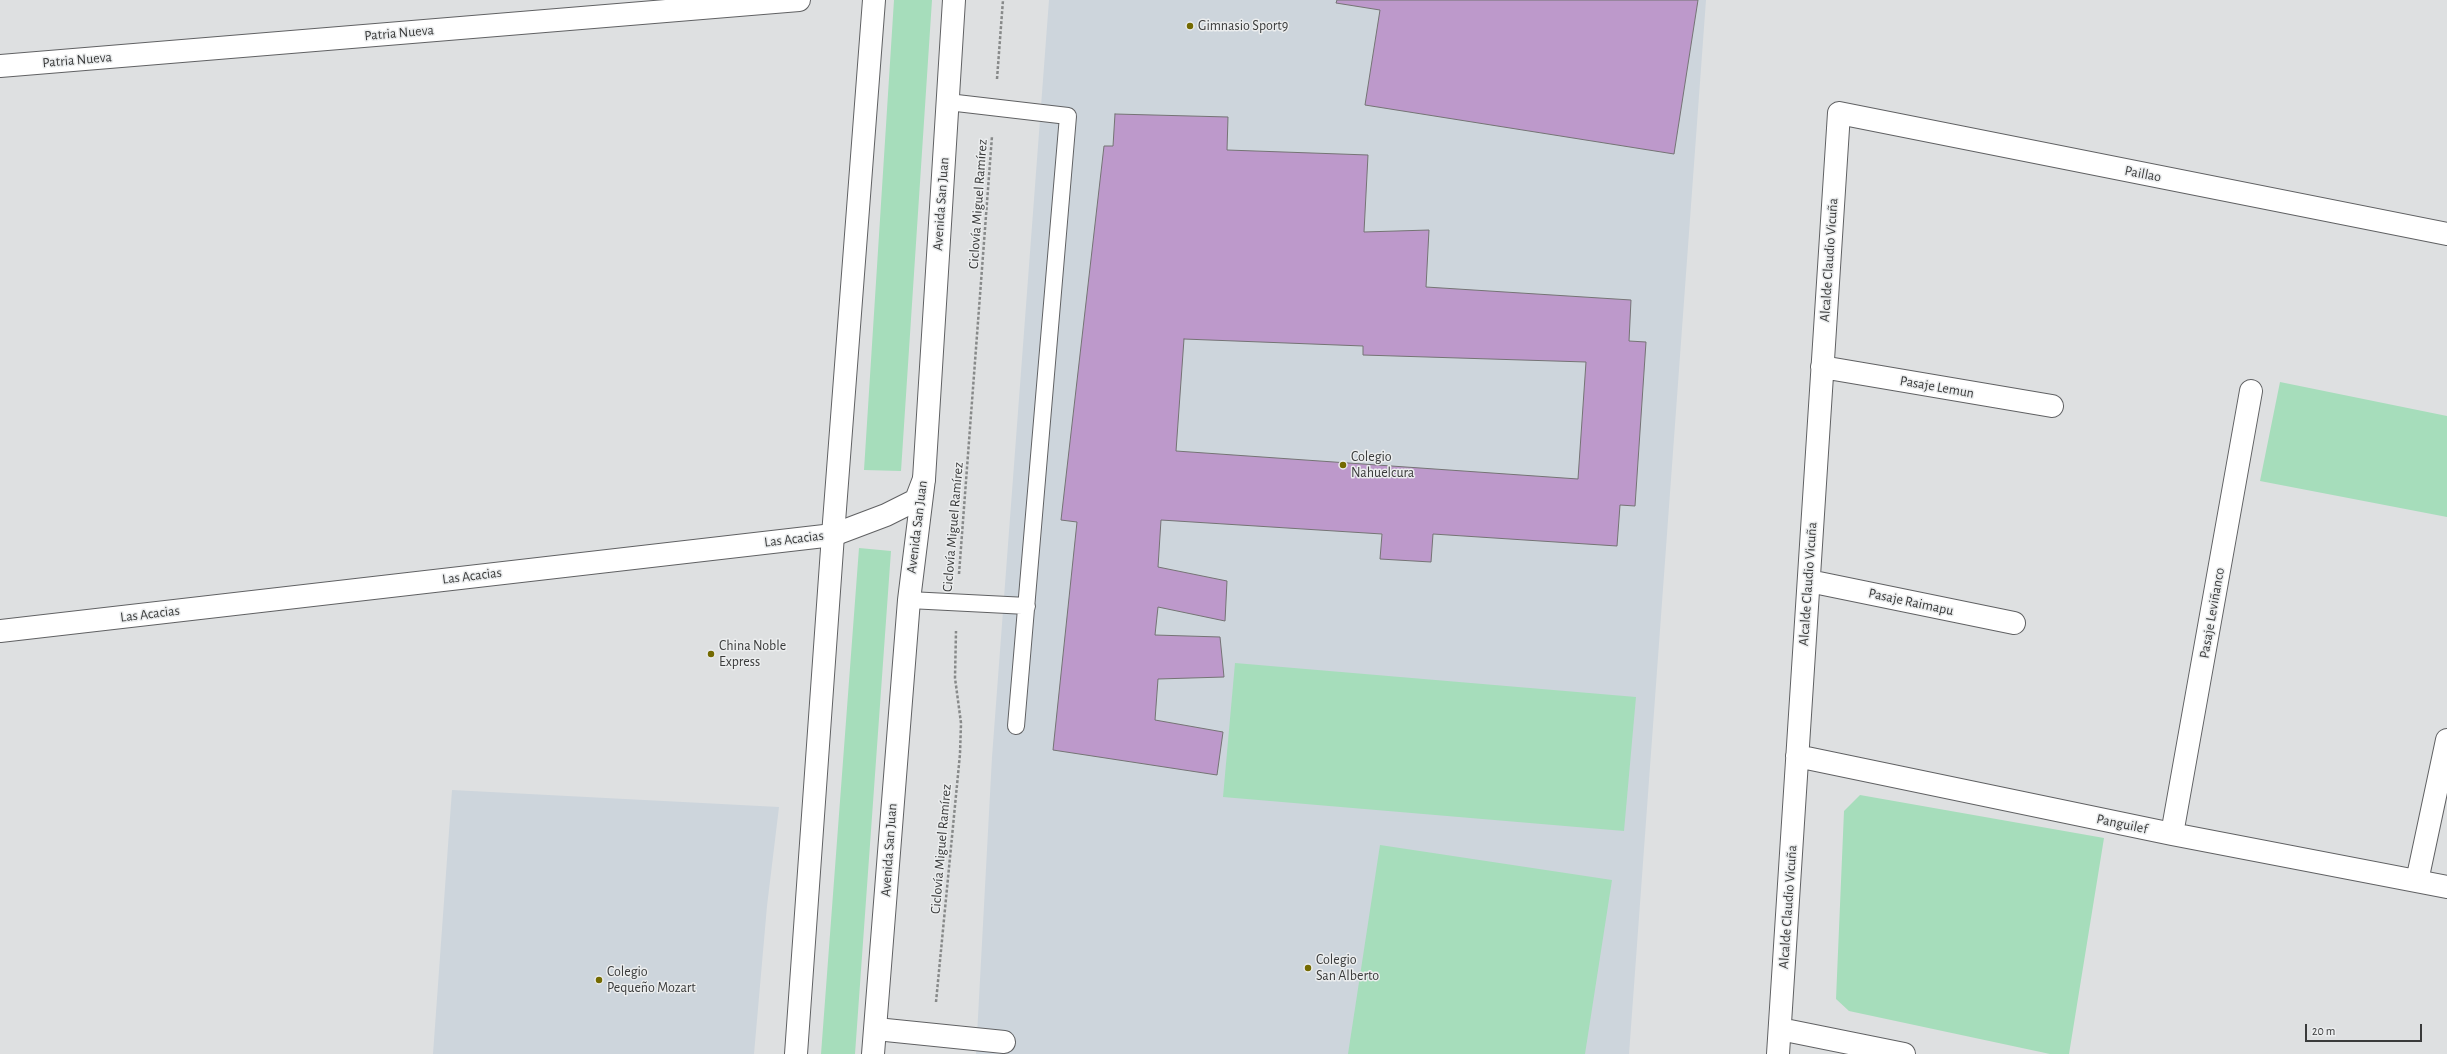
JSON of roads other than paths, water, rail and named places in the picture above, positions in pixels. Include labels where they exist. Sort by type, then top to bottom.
[{"type":"street","name":"Patria Nueva","points":[[0,66],[799,0]]},
{"type":"street","points":[[796,1054],[833,535],[874,0]]},
{"type":"street","name":"Avenida San Juan","points":[[873,1054],[909,600],[924,479],[954,0]]},
{"type":"street","name":"Paillao","points":[[1838,114],[2447,234]]},
{"type":"street","name":"Alcalde Claudio Vicuña","points":[[1778,1054],[1838,114]]},
{"type":"street","name":"Pasaje Lemun","points":[[1822,367],[2052,406]]},
{"type":"street","name":"Pasaje Leviñanco","points":[[2172,834],[2251,391]]},
{"type":"street","name":"Las Acacias","points":[[0,631],[833,535],[886,515],[916,500],[924,479]]},
{"type":"street","name":"Pasaje Raimapu","points":[[1808,581],[2014,623]]},
{"type":"street","points":[[2417,881],[2447,740]]},
{"type":"street","name":"Panguilef","points":[[1798,756],[2172,834],[2447,887]]},
{"type":"street","points":[[876,1029],[1004,1042]]},
{"type":"street","points":[[1780,1029],[1904,1054]]},
{"type":"lane","points":[[948,102],[994,106],[1068,116],[1016,726]]},
{"type":"lane","points":[[909,600],[1027,606]]},
{"type":"place","name":"Gimnasio Sport9","points":[[1190,26]]},
{"type":"place","name":"Colegio Nahuelcura","points":[[1343,465]]},
{"type":"place","name":"China Noble Express","points":[[711,654]]},
{"type":"place","name":"Colegio San Alberto","points":[[1308,968]]},
{"type":"place","name":"Colegio Pequeño Mozart","points":[[599,980]]}]
